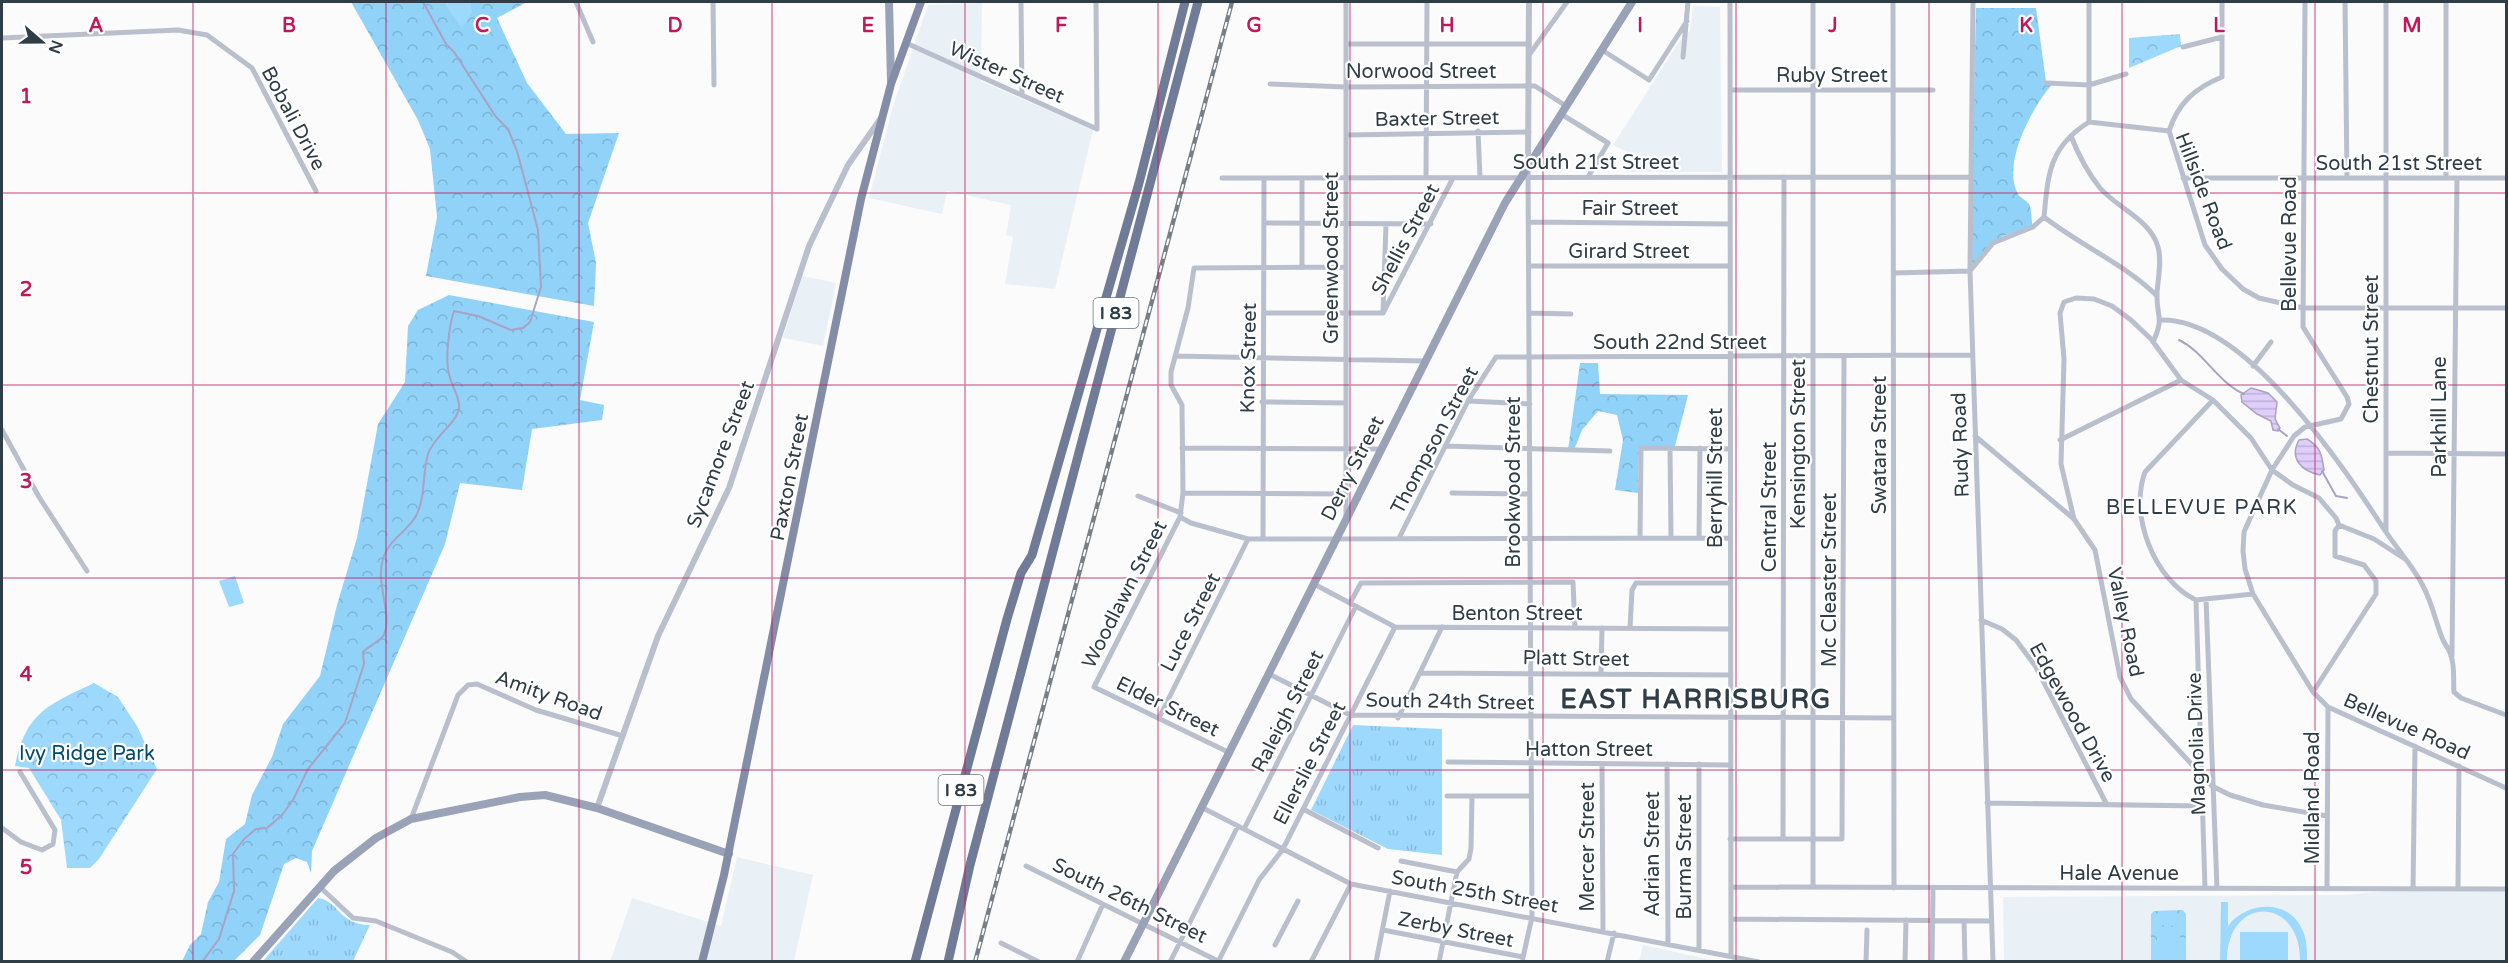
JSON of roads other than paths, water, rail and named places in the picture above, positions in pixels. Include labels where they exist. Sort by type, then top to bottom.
[{"type":"highway","name":"I 83","points":[[915,962],[1007,619],[1021,573],[1032,555],[1139,183],[1185,2]]},
{"type":"highway","name":"I 83","points":[[948,962],[970,865],[1198,2]]},
{"type":"main road","points":[[889,2],[891,84]]},
{"type":"main road","name":"Paxton Street","points":[[702,962],[729,854],[860,205],[881,117],[921,2]]},
{"type":"main road","name":"Derry Street","points":[[1124,962],[1314,584],[1346,515],[1505,203],[1525,177],[1528,165],[1632,2]]},
{"type":"main road","points":[[254,962],[320,886],[376,838],[411,819],[532,796],[558,797],[597,808],[729,854]]},
{"type":"street","points":[[576,2],[593,42]]},
{"type":"street","points":[[713,2],[714,85]]},
{"type":"street","points":[[1021,2],[1022,95]]},
{"type":"street","name":"Wister Street","points":[[906,42],[1097,129],[1096,2]]},
{"type":"street","name":"Greenwood Street","points":[[1346,2],[1346,515]]},
{"type":"street","points":[[1426,177],[1427,2]]},
{"type":"street","points":[[1528,165],[1529,2]]},
{"type":"street","points":[[1529,56],[1567,2]]},
{"type":"street","points":[[1683,57],[1688,2]]},
{"type":"street","name":"Berryhill Street","points":[[1730,2],[1731,955]]},
{"type":"street","name":"Kensington Street","points":[[1813,2],[1813,887]]},
{"type":"street","name":"Swatara Street","points":[[1893,2],[1894,888]]},
{"type":"street","name":"Rudy Road","points":[[1973,2],[1970,271],[1993,962]]},
{"type":"street","points":[[1894,273],[1970,271],[1993,243],[2032,227],[2044,217],[2051,165],[2058,148],[2089,122],[2089,2]]},
{"type":"street","points":[[2169,131],[2174,118],[2193,92],[2222,77],[2222,2]]},
{"type":"street","name":"Bellevue Road","points":[[2305,2],[2304,327],[2349,404],[2341,419],[2301,429],[2272,470],[2244,532],[2245,569],[2253,594],[2313,692],[2328,707],[2506,788]]},
{"type":"street","points":[[2345,2],[2347,178]]},
{"type":"street","name":"Chestnut Street","points":[[2386,2],[2386,531]]},
{"type":"street","points":[[2446,2],[2446,178]]},
{"type":"street","points":[[1602,50],[1649,80],[1687,21]]},
{"type":"street","name":"Bobali Drive","points":[[2,38],[178,30],[207,35],[252,68],[316,191]]},
{"type":"street","points":[[2183,47],[2222,37]]},
{"type":"street","points":[[1346,44],[1529,44]]},
{"type":"street","points":[[2046,83],[2089,85],[2126,74]]},
{"type":"street","name":"Norwood Street","points":[[1270,84],[1346,87],[1535,86],[1566,106]]},
{"type":"street","name":"Ruby Street","points":[[1731,90],[1934,90]]},
{"type":"street","points":[[1561,114],[1608,143],[1588,177]]},
{"type":"street","name":"Sycamore Street","points":[[597,808],[669,610],[729,488],[813,236],[848,165],[881,117]]},
{"type":"street","name":"Hillside Road","points":[[2089,122],[2169,131],[2205,245],[2222,269],[2243,289],[2259,298],[2303,308]]},
{"type":"street","points":[[1478,131],[1480,177]]},
{"type":"street","name":"Baxter Street","points":[[1346,135],[1478,131],[1529,132]]},
{"type":"street","points":[[2071,135],[2078,154],[2101,188],[2142,224],[2158,245],[2160,255],[2157,296],[2161,320],[2153,342]]},
{"type":"street","name":"Brookwood Street","points":[[1523,959],[1532,916],[1529,222],[1525,177]]},
{"type":"street","name":"Central Street","points":[[1783,838],[1784,177]]},
{"type":"street","name":"South 21st Street","points":[[1222,178],[1970,177]]},
{"type":"street","name":"Knox Street","points":[[1263,538],[1264,178]]},
{"type":"street","points":[[1302,178],[1302,267]]},
{"type":"street","name":"Shellis Street","points":[[1383,313],[1453,178]]},
{"type":"street","name":"South 21st Street","points":[[2183,178],[2506,178]]},
{"type":"street","name":"Parkhill Lane","points":[[2452,657],[2457,178]]},
{"type":"street","points":[[2044,217],[2072,239],[2144,283],[2157,296]]},
{"type":"street","name":"Fair Street","points":[[1529,222],[1730,224]]},
{"type":"street","points":[[1264,223],[1431,224]]},
{"type":"street","points":[[1264,313],[1383,313],[1386,224]]},
{"type":"street","name":"Girard Street","points":[[1529,266],[1730,266]]},
{"type":"street","points":[[1264,268],[1346,267]]},
{"type":"street","name":"Woodlawn Street","points":[[1094,687],[1180,515],[1183,493],[1182,405],[1170,386],[1175,356],[1188,308],[1194,268],[1264,268]]},
{"type":"street","points":[[2074,519],[2061,464],[2064,359],[2060,313],[2064,302],[2076,298],[2094,300],[2112,306],[2153,342],[2181,380],[2213,400],[2251,438],[2272,470],[2293,485],[2319,498],[2339,525],[2374,539],[2405,559]]},
{"type":"street","points":[[2303,308],[2506,308]]},
{"type":"street","points":[[1529,313],[1571,314]]},
{"type":"street","points":[[2161,320],[2182,322],[2208,332],[2253,366],[2311,425],[2359,489],[2428,595],[2442,639],[2452,657],[2454,692],[2462,698],[2506,715]]},
{"type":"street","points":[[2253,366],[2271,342]]},
{"type":"street","name":"South 22nd Street","points":[[1496,357],[1972,355]]},
{"type":"street","points":[[1175,356],[1425,361]]},
{"type":"street","name":"Thompson Street","points":[[1399,538],[1468,400],[1496,357]]},
{"type":"street","name":"Mc Cleaster Street","points":[[1813,837],[1842,839],[1844,357]]},
{"type":"street","points":[[2061,440],[2181,380]]},
{"type":"street","points":[[1468,400],[1530,404]]},
{"type":"street","points":[[2213,400],[2145,472],[2139,487],[2142,526],[2163,571],[2176,588],[2196,600],[2253,594]]},
{"type":"street","points":[[1262,402],[1346,403]]},
{"type":"street","points":[[2,430],[39,497],[87,571]]},
{"type":"street","name":"Valley Road","points":[[1975,436],[2074,519],[2095,550],[2120,677],[2131,699],[2212,786],[2230,795],[2263,806],[2327,816]]},
{"type":"street","points":[[1445,446],[1610,451]]},
{"type":"street","points":[[1182,448],[1380,449]]},
{"type":"street","points":[[1640,538],[1641,448],[1730,449]]},
{"type":"street","points":[[1670,448],[1671,538]]},
{"type":"street","points":[[1699,538],[1700,448]]},
{"type":"street","points":[[2386,453],[2506,454]]},
{"type":"street","points":[[1183,493],[1346,494]]},
{"type":"street","points":[[1452,493],[1530,494]]},
{"type":"street","points":[[1138,496],[1180,515],[1191,523],[1248,539],[1730,538]]},
{"type":"street","points":[[2313,692],[2376,594],[2376,581],[2364,566],[2335,556],[2335,531],[2339,525]]},
{"type":"street","name":"Luce Street","points":[[1159,718],[1248,539]]},
{"type":"street","points":[[1530,582],[1574,582],[1575,628]]},
{"type":"street","name":"Raleigh Street","points":[[1244,830],[1311,696],[1361,583],[1530,582]]},
{"type":"street","points":[[1630,628],[1632,590],[1636,583],[1730,583]]},
{"type":"street","name":"Benton Street","points":[[1314,584],[1395,627],[1730,629]]},
{"type":"street","name":"Magnolia Drive","points":[[2206,599],[2217,888]]},
{"type":"street","name":"Magnolia Drive","points":[[2196,600],[2205,888]]},
{"type":"street","name":"Edgewood Drive","points":[[1981,620],[2002,629],[2016,640],[2036,667],[2106,803]]},
{"type":"street","name":"Ellerslie Street","points":[[1283,849],[1395,627]]},
{"type":"street","points":[[1398,718],[1442,627]]},
{"type":"street","points":[[1601,673],[1602,628]]},
{"type":"street","name":"Platt Street","points":[[1421,673],[1730,675]]},
{"type":"street","name":"South 24th Street","points":[[1269,674],[1350,715],[1398,718],[1893,718]]},
{"type":"street","name":"Amity Road","points":[[411,819],[458,696],[468,685],[477,684],[536,710],[623,736]]},
{"type":"street","name":"Elder Street","points":[[1094,687],[1228,752]]},
{"type":"street","name":"Midland Road","points":[[2327,889],[2328,707]]},
{"type":"street","points":[[2414,889],[2415,746]]},
{"type":"street","name":"Hatton Street","points":[[1448,762],[1730,765]]},
{"type":"street","name":"Mercer Street","points":[[1602,764],[1603,930]]},
{"type":"street","name":"Adrian Street","points":[[1667,764],[1668,943]]},
{"type":"street","name":"Burma Street","points":[[1699,764],[1699,949]]},
{"type":"street","points":[[2458,888],[2459,766]]},
{"type":"street","points":[[2,828],[21,842],[42,850],[53,844],[56,836],[55,830],[20,772]]},
{"type":"street","points":[[1447,796],[1531,796]]},
{"type":"street","points":[[1439,962],[1457,872],[1469,859],[1472,796]]},
{"type":"street","points":[[1987,803],[2202,806]]},
{"type":"street","name":"South 25th Street","points":[[1201,807],[1351,884],[1532,916],[1759,962]]},
{"type":"street","points":[[1303,809],[1378,848]]},
{"type":"street","points":[[1170,962],[1238,826]]},
{"type":"street","points":[[1731,839],[1813,837]]},
{"type":"street","points":[[1218,961],[1259,880],[1283,849]]},
{"type":"street","points":[[1401,861],[1457,872]]},
{"type":"street","name":"South 26th Street","points":[[1026,866],[1218,961]]},
{"type":"street","points":[[1311,962],[1351,884]]},
{"type":"street","points":[[320,886],[353,918],[376,921],[452,952],[467,962]]},
{"type":"street","name":"Hale Avenue","points":[[1731,887],[2506,889]]},
{"type":"street","points":[[1932,962],[1933,888]]},
{"type":"street","points":[[1376,962],[1390,891]]},
{"type":"street","points":[[1275,945],[1298,901]]},
{"type":"street","points":[[1077,962],[1103,904]]},
{"type":"street","points":[[1731,919],[1991,921]]},
{"type":"street","points":[[1905,962],[1906,920]]},
{"type":"street","points":[[1964,921],[1965,962]]},
{"type":"street","name":"Zerby Street","points":[[1383,930],[1523,959]]},
{"type":"street","points":[[1866,962],[1867,930]]},
{"type":"street","points":[[1607,962],[1614,933]]},
{"type":"street","points":[[1001,943],[1039,962]]},
{"type":"waterway","points":[[202,962],[219,939],[234,891],[233,854],[244,839],[256,829],[267,828],[282,815],[293,800],[308,769],[345,723],[364,664],[363,652],[384,635],[387,618],[381,569],[385,552],[416,516],[421,501],[428,454],[459,409],[459,401],[449,374],[447,360],[454,311],[478,316],[511,330],[523,328],[530,322],[541,287],[538,230],[517,151],[508,129],[496,117],[454,52],[446,44],[423,2]]},
{"type":"waterway","points":[[2179,340],[2196,352],[2234,389],[2244,394]]},
{"type":"waterway","points":[[2278,429],[2287,436]]},
{"type":"waterway","points":[[2322,471],[2336,496],[2347,498]]},
{"type":"railway","points":[[975,962],[1232,2]]},
{"type":"district","name":"BELLEVUE PARK","points":[[2202,507]]},
{"type":"district","name":"EAST HARRISBURG","points":[[1696,699]]},
{"type":"park label","name":"Ivy Ridge Park","points":[[87,753]]}]
